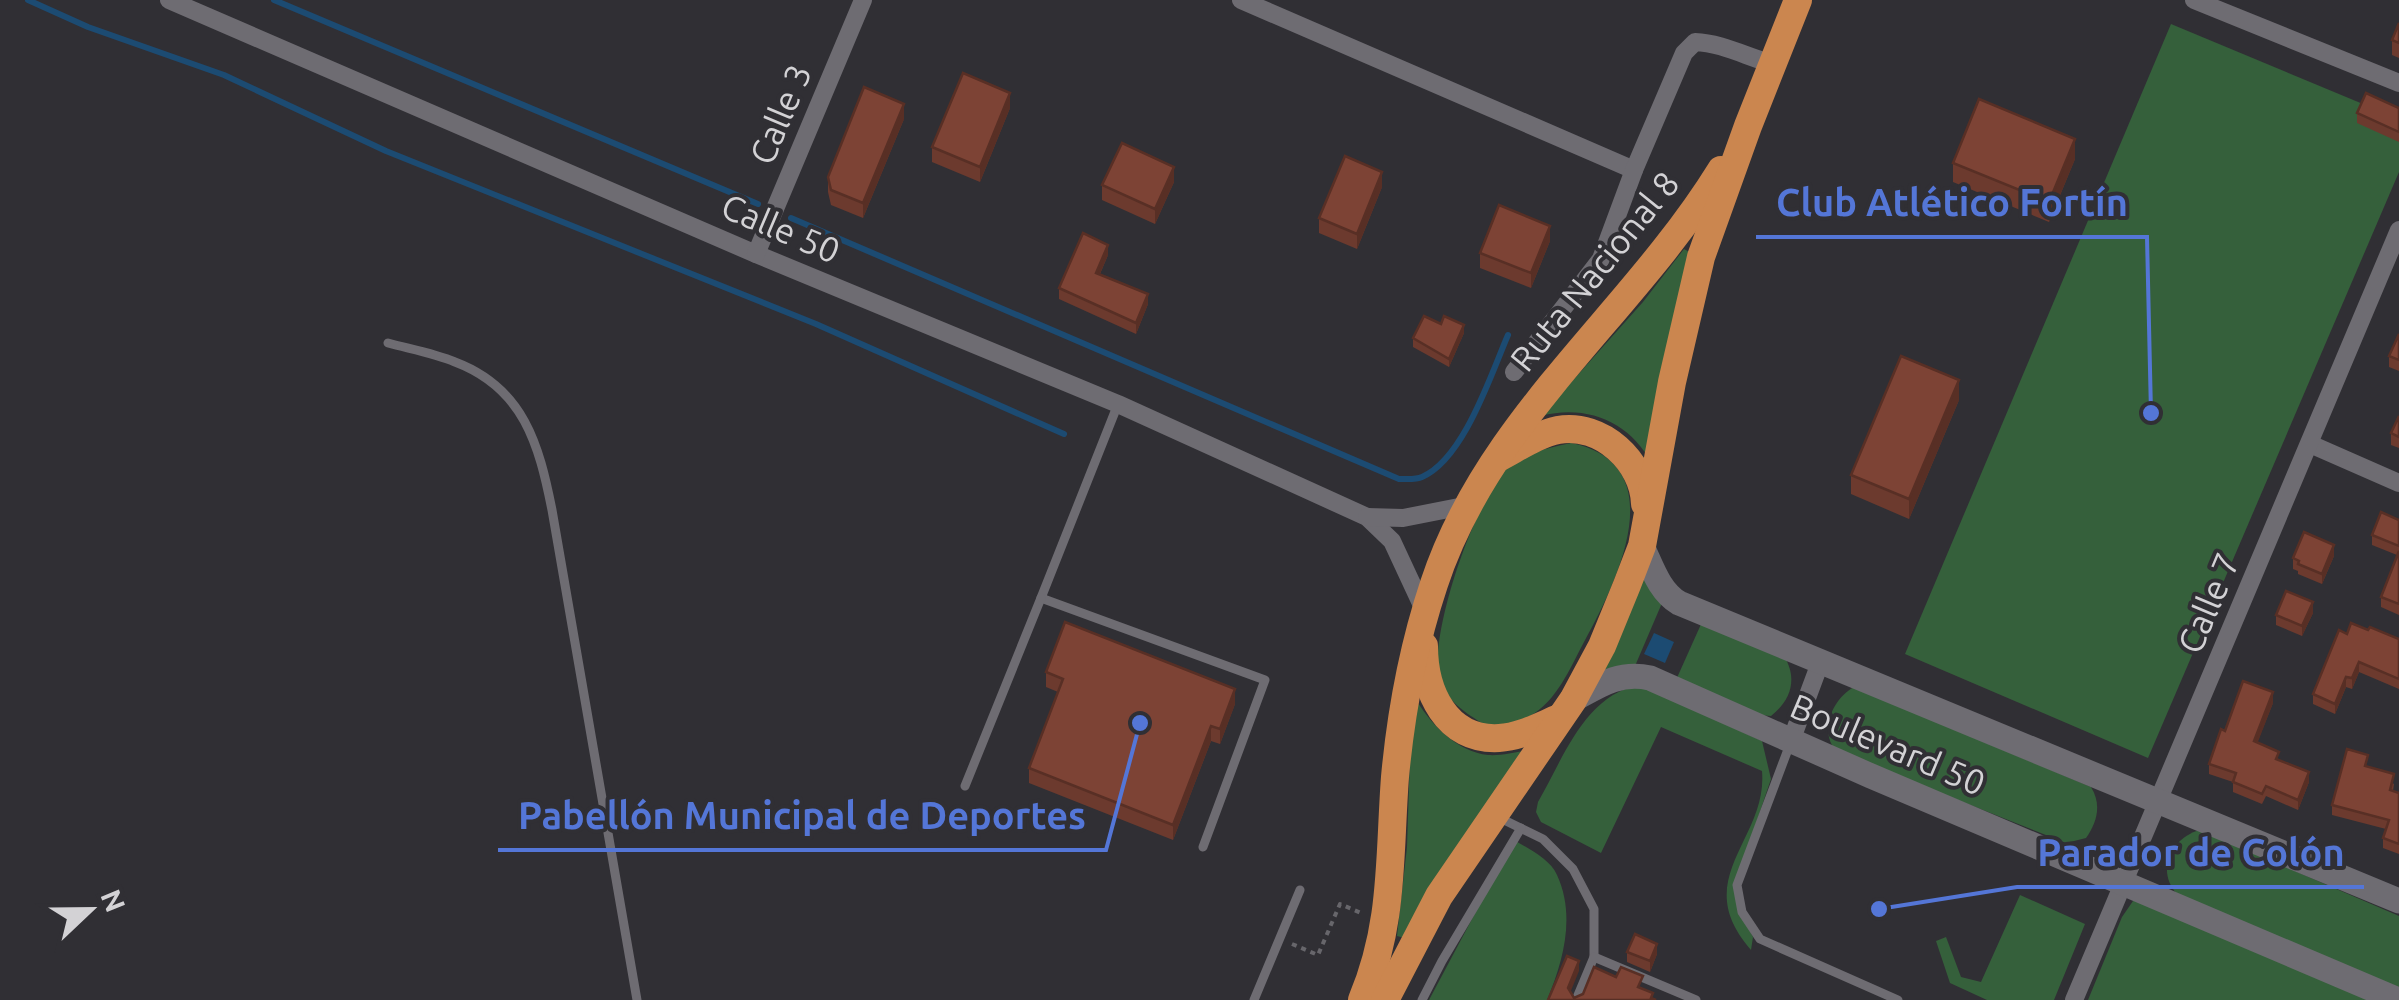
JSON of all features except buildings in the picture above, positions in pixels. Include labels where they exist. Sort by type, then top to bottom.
[{"type":"highway","name":"Ruta Nacional 8","points":[[1385,1000],[1439,896],[1566,709],[1602,646],[1644,533],[1701,257],[1798,0]]},
{"type":"highway","name":"Ruta Nacional 8","points":[[1362,1000],[1385,928],[1392,880],[1399,740],[1409,674],[1435,580],[1469,504],[1494,460],[1557,374],[1674,238],[1748,126]]},
{"type":"highway","points":[[1494,460],[1557,430],[1595,434],[1626,456],[1637,474],[1644,492],[1644,533]]},
{"type":"highway","name":"Ruta Nacional 8","points":[[1425,613],[1426,678],[1432,698],[1460,730],[1480,738],[1502,738],[1566,709]]},
{"type":"main road","name":"Boulevard 50","points":[[1644,533],[1669,597],[2399,901]]},
{"type":"main road","name":"Boulevard 50","points":[[1566,709],[1609,680],[1637,675],[2398,1000]]},
{"type":"street","name":"Calle 50","points":[[169,0],[756,254],[1118,404],[1367,516],[1392,541],[1425,613]]},
{"type":"street","name":"Calle 3","points":[[756,254],[863,0]]},
{"type":"street","points":[[1240,0],[1634,170]]},
{"type":"street","points":[[2194,0],[2399,83]]},
{"type":"street","points":[[1514,372],[1601,259],[1684,53],[1696,42],[1712,43],[1773,64]]},
{"type":"street","name":"Calle 7","points":[[2074,1000],[2399,230]]},
{"type":"street","points":[[2310,444],[2399,483]]},
{"type":"street","name":"Calle 50","points":[[1367,516],[1403,518],[1469,504]]},
{"type":"street","points":[[1791,741],[1820,662]]},
{"type":"lane","points":[[388,342],[457,362],[483,377],[514,404],[534,438],[552,510],[637,1000]]},
{"type":"lane","points":[[965,786],[1118,404]]},
{"type":"lane","points":[[1041,598],[1265,680],[1204,847]]},
{"type":"lane","points":[[1791,741],[1738,886],[1742,912],[1760,939],[1898,1000]]},
{"type":"lane","points":[[1492,814],[1544,839],[1578,878],[1594,909],[1594,957],[1576,1000]]},
{"type":"lane","points":[[1422,1000],[1521,828]]},
{"type":"lane","points":[[1254,1000],[1300,890]]},
{"type":"lane","points":[[1594,957],[1696,1000]]},
{"type":"green space","points":[[2171,24],[2399,119],[2399,172],[2148,758],[1905,654]]},
{"type":"green space","points":[[1684,249],[1693,254],[1652,464],[1632,437],[1605,420],[1575,413],[1541,416],[1643,302]]},
{"type":"green space","points":[[1571,443],[1603,455],[1622,475],[1630,499],[1622,558],[1611,589],[1555,693],[1525,719],[1485,725],[1451,699],[1439,676],[1441,630],[1448,599],[1482,507],[1507,468],[1529,454]]},
{"type":"green space","points":[[1645,572],[1662,603],[1635,666],[1600,672]]},
{"type":"green space","points":[[1702,622],[1784,656],[1791,673],[1790,689],[1771,716],[1759,715],[1676,680]]},
{"type":"green space","points":[[1640,685],[1762,741],[1771,779],[1734,888],[1739,910],[1753,937],[1751,950],[1734,924],[1727,901],[1728,880],[1761,796],[1762,771],[1661,727],[1601,853],[1541,822],[1536,812],[1567,748],[1590,715],[1604,701]]},
{"type":"green space","points":[[1854,687],[2091,787],[2097,813],[2086,838],[2066,843],[1837,752],[1829,735],[1830,716],[1839,699]]},
{"type":"green space","points":[[1418,703],[1439,729],[1467,749],[1493,755],[1529,750],[1405,938],[1397,936],[1407,847],[1411,725]]},
{"type":"green space","points":[[2200,830],[2399,916],[2399,989],[2177,894],[2167,875],[2170,856],[2182,840]]},
{"type":"green space","points":[[1514,840],[1549,864],[1563,891],[1565,939],[1547,1000],[1429,1000]]},
{"type":"green space","points":[[2020,895],[2085,924],[2054,1000],[1987,1000],[1950,983],[1936,941],[1946,937],[1961,977],[1981,982]]},
{"type":"green space","points":[[2145,900],[2379,1000],[2088,1000],[2122,917],[2133,901]]},
{"type":"water","points":[[1654,633],[1674,642],[1665,663],[1644,654]]},
{"type":"waterway","points":[[28,0],[88,27],[224,75],[386,151],[816,324],[1064,434]]},
{"type":"waterway","points":[[274,0],[758,204]]},
{"type":"waterway","points":[[791,218],[1399,479],[1422,477],[1451,453],[1474,414],[1508,335]]},
{"type":"place","name":"Club Atlético Fortín","points":[[2151,413]]},
{"type":"place","name":"Pabellón Municipal de Deportes","points":[[1140,723]]},
{"type":"place","name":"Parador de Colón","points":[[1879,909]]}]
